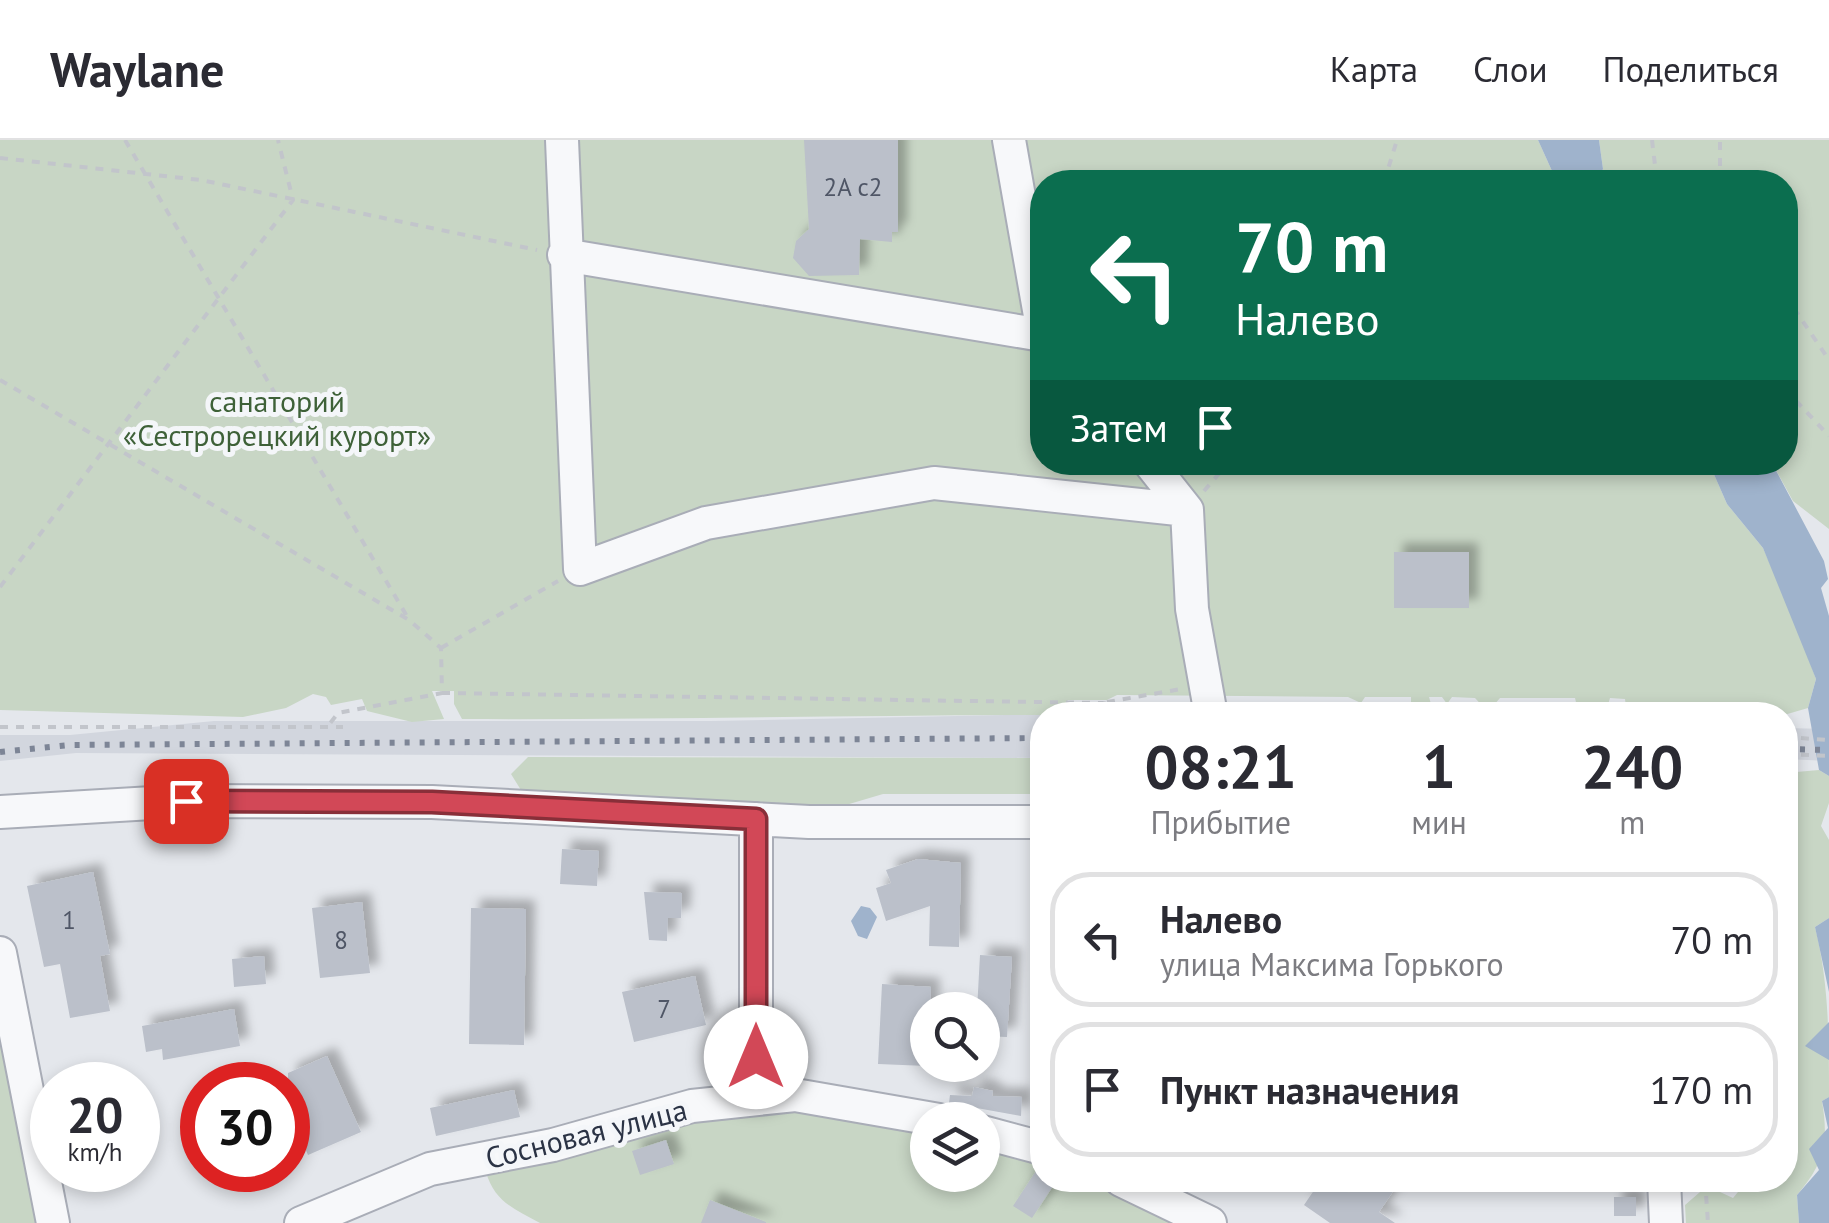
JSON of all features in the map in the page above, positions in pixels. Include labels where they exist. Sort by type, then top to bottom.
[{"type":"street","points":[[562,140],[580,569],[706,523],[934,483],[1188,510]]},
{"type":"street","points":[[1009,140],[1030,259]]},
{"type":"street","points":[[564,255],[1030,333]]},
{"type":"street","points":[[1159,475],[1188,510],[1192,609],[1210,702]]},
{"type":"street","points":[[809,822],[879,806],[978,800],[1030,804]]},
{"type":"street","points":[[0,812],[186,801],[432,802],[809,822],[1030,822]]},
{"type":"street","points":[[756,819],[756,1097]]},
{"type":"street","points":[[0,953],[53,1223]]},
{"type":"street","name":"Сосновая улица","points":[[301,1223],[430,1169],[552,1145],[692,1106],[794,1095],[910,1115]]},
{"type":"street","points":[[1000,1137],[1030,1145]]},
{"type":"street","points":[[1145,1192],[1204,1221]]},
{"type":"street","points":[[1665,1192],[1666,1223]]},
{"type":"path","points":[[125,140],[409,620]]},
{"type":"path","points":[[278,140],[293,200]]},
{"type":"path","points":[[1388,170],[1397,140]]},
{"type":"path","points":[[1652,140],[1656,170]]},
{"type":"path","points":[[1720,140],[1720,170]]},
{"type":"path","points":[[0,158],[144,174],[564,255]]},
{"type":"path","points":[[0,588],[293,200]]},
{"type":"path","points":[[1798,314],[1829,360]]},
{"type":"path","points":[[0,380],[409,620],[441,648],[442,693]]},
{"type":"path","points":[[1798,402],[1829,436]]},
{"type":"path","points":[[1188,510],[1218,475]]},
{"type":"path","points":[[441,648],[580,569]]},
{"type":"path","points":[[328,726],[338,713],[442,693],[1030,704]]},
{"type":"path","points":[[0,727],[343,726]]},
{"type":"path","points":[[1798,739],[1829,740]]},
{"type":"path","points":[[1798,754],[1829,756]]},
{"type":"path","points":[[1706,1192],[1708,1223]]},
{"type":"shaded area","points":[[1030,715],[1030,758],[76,753],[0,761],[0,735],[70,735],[214,721],[711,721]]},
{"type":"shaded area","points":[[1798,728],[1829,729],[1829,761],[1798,760]]},
{"type":"green space","name":"санаторий «Сестрорецкий курорт»","points":[[0,140],[1538,140],[1552,170],[1030,170],[1030,475],[1714,475],[1727,504],[1763,548],[1816,679],[1808,708],[1798,711],[1798,702],[1500,698],[1497,702],[1479,702],[1475,698],[1452,697],[1446,702],[1442,697],[1429,697],[1430,702],[1411,702],[1411,697],[1365,697],[1359,702],[1348,697],[1117,695],[1107,700],[1030,702],[1030,715],[462,719],[454,704],[454,691],[432,691],[444,719],[412,722],[367,711],[362,699],[331,705],[326,697],[313,694],[286,708],[243,717],[0,710]]},
{"type":"green space","points":[[1599,140],[1829,140],[1829,529],[1793,501],[1779,475],[1798,475],[1798,170],[1603,169]]},
{"type":"green space","points":[[528,757],[1030,758],[1030,794],[883,794],[829,810],[524,795],[511,774]]},
{"type":"green space","points":[[1819,770],[1829,776],[1829,803],[1821,826],[1829,840],[1829,918],[1815,927],[1826,990],[1828,1032],[1829,1097],[1822,1101],[1822,1152],[1797,1195],[1799,1223],[1686,1223],[1685,1205],[1700,1192],[1720,1192],[1733,1198],[1738,1192],[1798,1192],[1798,772]]},
{"type":"green space","points":[[0,1041],[36,1223],[0,1223]]},
{"type":"green space","points":[[805,1110],[910,1125],[910,1192],[1000,1192],[1000,1147],[1030,1155],[1030,1192],[1116,1192],[1175,1223],[540,1223],[500,1197],[486,1172],[695,1116]]},
{"type":"water","points":[[1538,140],[1599,140],[1602,170],[1552,170]]},
{"type":"water","points":[[1714,475],[1778,475],[1824,561],[1828,579],[1821,588],[1829,616],[1829,776],[1819,770],[1808,708],[1816,679],[1763,548],[1727,504]]},
{"type":"water","points":[[861,906],[870,908],[877,917],[867,939],[858,936],[851,921]]},
{"type":"water","points":[[1829,918],[1829,992],[1815,927]]},
{"type":"water","points":[[1829,1022],[1829,1060],[1805,1046]]},
{"type":"water","points":[[1829,1097],[1829,1223],[1799,1223],[1797,1195],[1819,1170],[1809,1149],[1828,1128],[1822,1101]]},
{"type":"building","points":[[804,140],[898,140],[898,232],[892,232],[892,242],[860,239],[859,275],[809,276],[793,258],[796,241],[809,229]]},
{"type":"building","points":[[1394,552],[1469,552],[1469,608],[1394,608]]},
{"type":"building","points":[[562,849],[599,851],[597,886],[560,884]]},
{"type":"building","points":[[918,859],[961,863],[959,947],[929,946],[930,906],[886,921],[876,888],[891,883],[886,870]]},
{"type":"building","points":[[93,872],[110,954],[100,956],[110,1011],[70,1018],[60,964],[44,967],[27,886]]},
{"type":"building","points":[[644,892],[682,893],[681,918],[668,918],[667,941],[649,940]]},
{"type":"building","points":[[362,902],[370,973],[320,978],[312,908]]},
{"type":"building","points":[[471,908],[526,909],[524,1045],[469,1044]]},
{"type":"building","points":[[980,955],[1012,957],[1007,1037],[1000,1037],[1000,992],[978,992]]},
{"type":"building","points":[[264,956],[266,984],[234,987],[232,959]]},
{"type":"building","points":[[695,976],[706,1025],[634,1042],[622,992]]},
{"type":"building","points":[[882,984],[931,987],[931,992],[910,992],[910,1065],[878,1064]]},
{"type":"building","points":[[234,1009],[240,1046],[163,1060],[162,1049],[146,1052],[142,1026]]},
{"type":"building","points":[[327,1056],[361,1132],[310,1154],[310,1063]]},
{"type":"building","points":[[974,1087],[993,1091],[992,1096],[1022,1097],[1021,1116],[1000,1112],[1000,1102],[949,1102],[950,1095],[972,1096]]},
{"type":"building","points":[[514,1090],[520,1117],[436,1136],[430,1108]]},
{"type":"building","points":[[666,1140],[674,1164],[640,1175],[632,1151]]},
{"type":"building","points":[[1030,1180],[1030,1192],[1049,1192],[1032,1218],[1013,1206]]},
{"type":"building","points":[[1313,1192],[1393,1192],[1379,1212],[1395,1223],[1330,1223],[1304,1205]]},
{"type":"building","points":[[1614,1197],[1636,1197],[1636,1216],[1614,1216]]},
{"type":"building","points":[[710,1200],[766,1222],[766,1223],[701,1223]]},
{"type":"railway","points":[[0,752],[69,745],[1030,738]]},
{"type":"railway","points":[[1798,749],[1829,750]]},
{"type":"route","points":[[186,801],[432,802],[756,819],[756,1057]]}]
